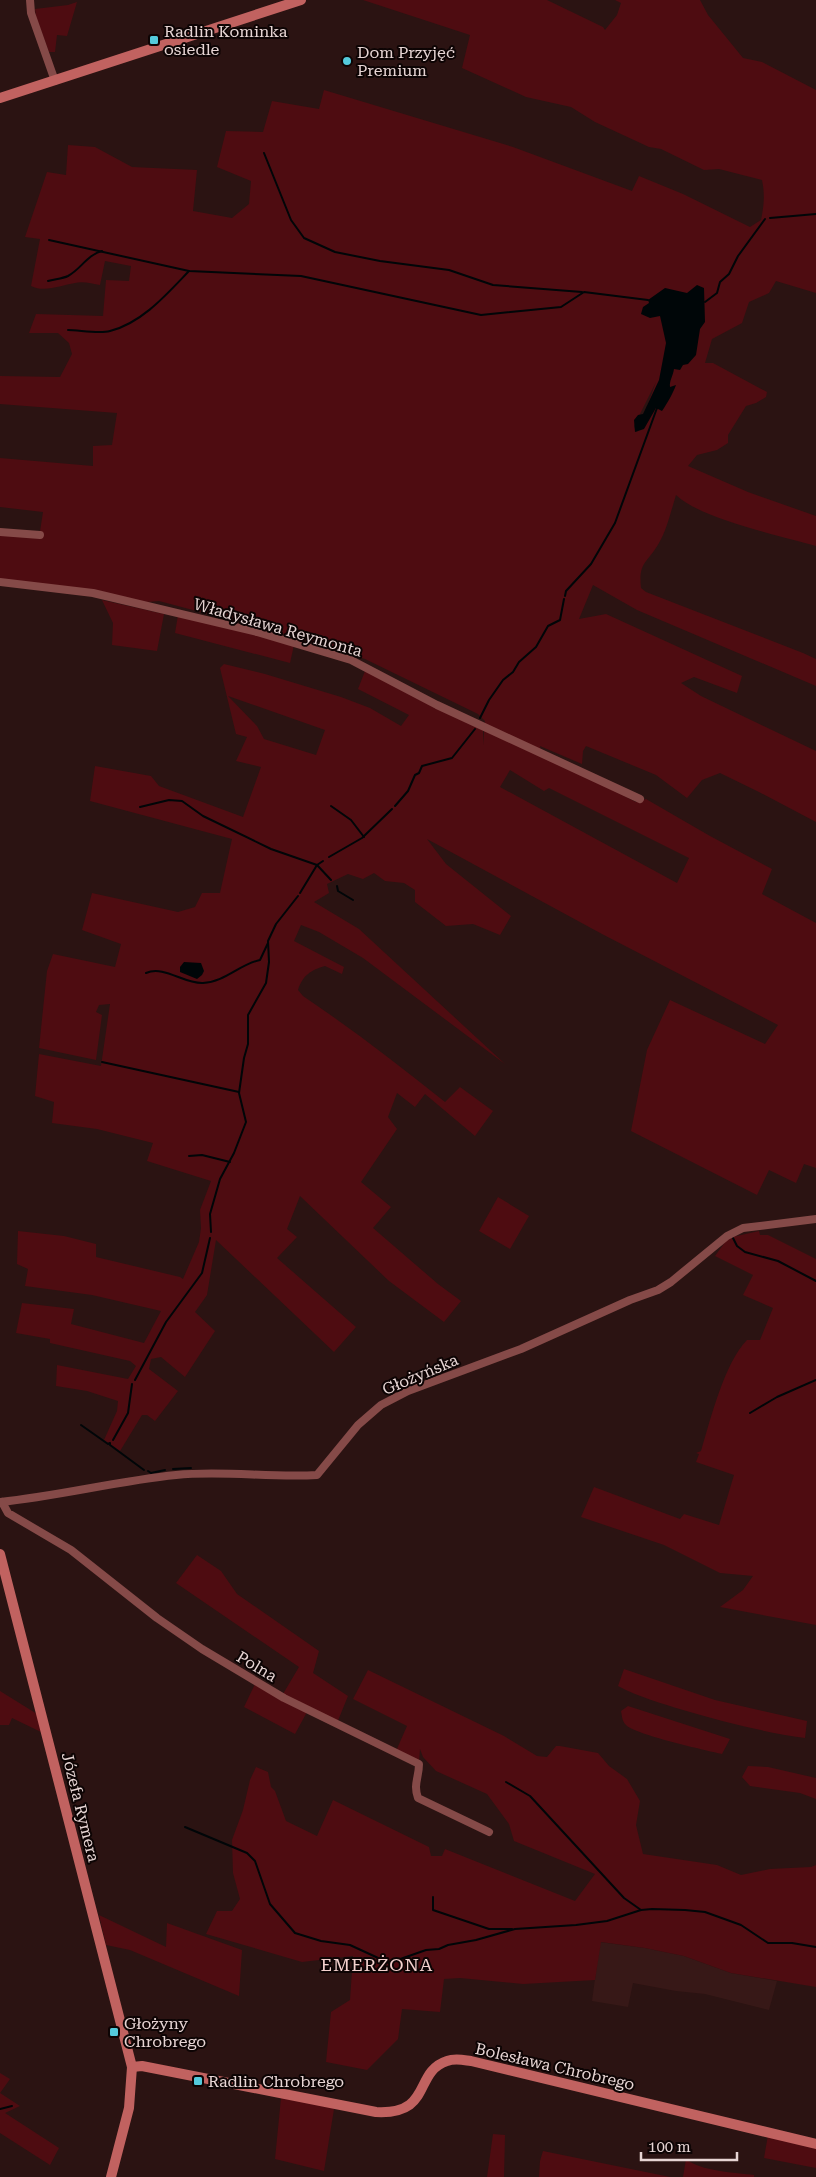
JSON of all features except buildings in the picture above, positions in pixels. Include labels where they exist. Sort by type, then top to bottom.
[{"type":"street","points":[[30,0],[31,13],[55,80]]},
{"type":"street","points":[[0,98],[302,0]]},
{"type":"street","points":[[0,532],[40,535]]},
{"type":"street","name":"Władysława Reymonta","points":[[0,582],[93,594],[257,632],[351,660],[437,705],[640,799]]},
{"type":"street","name":"Głożyńska","points":[[1,1502],[177,1475],[214,1473],[285,1477],[316,1475],[358,1426],[381,1405],[408,1391],[522,1349],[630,1300],[658,1290],[671,1282],[726,1236],[743,1228],[816,1219]]},
{"type":"street","name":"Polna","points":[[1,1502],[8,1513],[71,1550],[157,1618],[202,1649],[284,1698],[419,1764],[419,1774],[414,1786],[418,1798],[489,1832]]},
{"type":"street","name":"Józefa Rymera","points":[[0,1554],[132,2067],[129,2108],[111,2177]]},
{"type":"street","name":"Bolesława Chrobrego","points":[[132,2067],[142,2066],[376,2112],[391,2113],[402,2110],[412,2104],[430,2075],[440,2064],[455,2059],[471,2061],[816,2144]]},
{"type":"shaded area","points":[[363,0],[547,0],[603,27],[605,30],[617,15],[621,3],[615,0],[700,0],[708,15],[743,58],[762,62],[816,90],[816,293],[776,281],[769,293],[749,302],[742,323],[712,339],[705,363],[713,363],[767,392],[766,397],[746,406],[728,435],[728,443],[717,450],[697,455],[688,466],[748,492],[816,516],[816,546],[722,519],[688,504],[676,495],[664,532],[655,550],[642,567],[640,579],[641,588],[646,592],[816,659],[816,686],[637,610],[593,585],[579,619],[606,614],[742,676],[737,693],[694,677],[681,683],[701,696],[816,751],[816,822],[720,773],[702,780],[687,798],[656,775],[586,746],[583,751],[582,764],[540,746],[541,753],[636,802],[646,799],[772,869],[762,894],[816,923],[816,1168],[804,1164],[796,1183],[769,1170],[757,1195],[631,1131],[647,1050],[670,1000],[765,1044],[778,1025],[602,934],[427,839],[446,864],[511,916],[500,935],[473,924],[446,926],[415,902],[415,890],[404,883],[385,881],[374,873],[363,879],[348,874],[327,884],[329,893],[314,902],[359,929],[505,1064],[363,958],[319,932],[301,925],[294,941],[344,967],[342,974],[325,966],[312,971],[302,980],[298,990],[303,996],[339,1021],[445,1102],[460,1087],[493,1111],[475,1136],[425,1094],[415,1107],[397,1093],[388,1117],[397,1129],[361,1182],[391,1207],[373,1228],[438,1284],[461,1301],[444,1322],[389,1281],[300,1196],[287,1229],[297,1237],[277,1258],[356,1327],[334,1352],[216,1240],[207,1295],[195,1312],[215,1331],[185,1377],[161,1357],[151,1359],[149,1369],[178,1391],[155,1421],[147,1415],[142,1415],[120,1451],[104,1440],[117,1411],[118,1401],[87,1391],[56,1386],[57,1365],[128,1379],[136,1366],[130,1361],[50,1343],[50,1339],[16,1333],[22,1303],[74,1309],[71,1324],[144,1343],[161,1311],[92,1295],[25,1286],[28,1269],[17,1264],[18,1231],[64,1236],[96,1244],[96,1257],[183,1279],[199,1242],[201,1228],[200,1210],[211,1181],[147,1161],[153,1143],[97,1129],[52,1123],[54,1102],[35,1096],[39,1054],[101,1066],[110,1004],[99,1005],[96,1012],[102,1015],[96,1060],[39,1048],[47,971],[53,954],[115,967],[121,944],[82,930],[92,893],[178,912],[195,907],[202,893],[220,893],[232,839],[90,801],[95,766],[151,776],[159,786],[243,817],[261,767],[236,761],[247,737],[236,734],[220,668],[224,664],[265,674],[341,697],[370,708],[401,726],[409,715],[358,689],[365,671],[483,725],[483,745],[485,721],[478,714],[365,659],[295,637],[159,601],[147,602],[0,579],[0,535],[39,538],[43,512],[0,507],[0,458],[93,466],[93,446],[112,445],[117,413],[0,404],[0,376],[60,377],[72,354],[69,343],[58,333],[29,333],[36,314],[103,316],[106,280],[129,281],[131,266],[105,261],[100,285],[78,282],[47,289],[36,288],[31,286],[40,239],[25,237],[47,172],[66,175],[68,145],[95,147],[132,167],[197,170],[193,211],[232,218],[249,204],[251,181],[217,167],[226,131],[263,132],[272,101],[319,109],[324,90],[513,147],[632,191],[639,176],[683,194],[750,227],[761,220],[764,200],[762,180],[719,169],[704,170],[661,149],[649,147],[595,122],[571,107],[526,97],[462,68],[470,35]],"holes":[[[656,382],[638,431],[636,432],[634,426]],[[228,696],[325,730],[316,755],[264,739],[257,726]],[[510,770],[544,791],[549,788],[689,858],[677,883],[500,787]]]},
{"type":"shaded area","points":[[77,2],[67,36],[57,35],[55,52],[49,52],[36,17],[35,9]]},
{"type":"shaded area","points":[[697,285],[704,288],[705,322],[700,329],[696,355],[688,364],[683,365],[680,370],[674,369],[670,387],[676,385],[666,405],[662,411],[656,408],[644,429],[635,432],[634,420],[638,415],[643,414],[659,380],[666,343],[660,316],[650,318],[641,314],[643,307],[649,303],[648,300],[665,288],[687,293]]},
{"type":"shaded area","points":[[102,600],[164,614],[157,651],[112,645],[113,623]]},
{"type":"shaded area","points":[[178,615],[294,645],[290,663],[175,633]]},
{"type":"shaded area","points":[[184,962],[201,963],[204,971],[202,975],[197,979],[180,972],[180,967]]},
{"type":"shaded area","points":[[498,1197],[529,1216],[510,1249],[479,1231]]},
{"type":"shaded area","points":[[759,1231],[760,1235],[768,1235],[816,1259],[816,1625],[720,1607],[743,1590],[753,1576],[720,1573],[664,1545],[581,1517],[594,1487],[680,1519],[684,1514],[719,1525],[734,1475],[696,1462],[699,1454],[696,1453],[701,1451],[719,1392],[732,1363],[747,1340],[760,1340],[773,1308],[743,1295],[753,1275],[715,1256],[728,1238]]},
{"type":"shaded area","points":[[197,1555],[221,1571],[237,1594],[319,1651],[313,1673],[348,1696],[337,1723],[283,1694],[299,1667],[176,1583]]},
{"type":"shaded area","points":[[624,1669],[715,1700],[807,1721],[805,1738],[728,1723],[642,1697],[618,1686]]},
{"type":"shaded area","points":[[368,1670],[504,1736],[537,1756],[547,1757],[556,1746],[598,1753],[609,1766],[627,1779],[640,1801],[636,1825],[643,1854],[717,1865],[741,1875],[770,1869],[811,1867],[816,1865],[816,1987],[731,1973],[684,1956],[601,1942],[595,1980],[523,1984],[460,1978],[444,1979],[440,2012],[402,2009],[398,2039],[367,2070],[326,2062],[331,2012],[350,2000],[353,1956],[302,1962],[206,1934],[217,1911],[232,1911],[240,1899],[233,1873],[232,1840],[243,1810],[250,1780],[256,1767],[268,1772],[271,1787],[275,1791],[286,1821],[317,1836],[333,1800],[429,1847],[431,1856],[442,1856],[445,1849],[575,1901],[595,1874],[514,1841],[509,1824],[487,1794],[436,1771],[423,1757],[420,1749],[419,1762],[396,1751],[407,1726],[353,1699]]},
{"type":"shaded area","points":[[255,1684],[307,1712],[295,1734],[244,1707]]},
{"type":"shaded area","points":[[0,1691],[37,1714],[41,1732],[12,1718],[9,1725],[0,1725]]},
{"type":"shaded area","points":[[628,1706],[730,1739],[722,1754],[671,1742],[643,1733],[632,1729],[624,1722],[621,1711]]},
{"type":"shaded area","points":[[748,1766],[768,1767],[816,1778],[816,1799],[800,1793],[750,1786],[742,1777]]},
{"type":"shaded area","points":[[99,1915],[166,1947],[167,1923],[242,1950],[239,1996],[130,1950],[106,1945]]},
{"type":"shaded area","points":[[600,1942],[684,1956],[731,1973],[777,1981],[769,2010],[705,1994],[633,1983],[628,2007],[592,2001]]},
{"type":"shaded area","points":[[0,2073],[10,2079],[0,2093]]},
{"type":"shaded area","points":[[0,2093],[20,2106],[5,2113],[59,2148],[50,2165],[0,2133]]},
{"type":"shaded area","points":[[281,2098],[333,2106],[324,2171],[275,2159]]},
{"type":"shaded area","points":[[493,2134],[505,2135],[504,2177],[487,2177]]},
{"type":"shaded area","points":[[768,2135],[816,2147],[816,2168],[764,2158]]},
{"type":"shaded area","points":[[543,2151],[670,2177],[539,2177]]},
{"type":"shaded area","points":[[686,2159],[709,2169],[754,2175],[754,2177],[683,2177]]},
{"type":"waterway","points":[[264,153],[291,220],[304,238],[335,252],[380,261],[449,270],[493,285],[582,292]]},
{"type":"waterway","points":[[770,218],[816,214]]},
{"type":"waterway","points":[[705,302],[717,293],[720,282],[729,274],[738,256],[765,219]]},
{"type":"waterway","points":[[49,240],[189,271],[301,276],[481,315],[561,307],[584,292],[648,300]]},
{"type":"waterway","points":[[48,281],[68,276],[92,256],[102,251]]},
{"type":"waterway","points":[[68,330],[100,332],[122,327],[153,307],[189,271]]},
{"type":"waterway","points":[[565,596],[566,591],[591,564],[615,523],[657,408]]},
{"type":"waterway","points":[[480,718],[489,700],[503,680],[536,647],[548,626],[560,620],[564,599]]},
{"type":"waterway","points":[[395,806],[408,791],[415,775],[419,773],[422,766],[452,758],[475,729]]},
{"type":"waterway","points":[[140,807],[169,800],[182,801],[203,816],[271,849],[317,865],[331,880]]},
{"type":"waterway","points":[[331,806],[351,820],[364,837]]},
{"type":"waterway","points":[[329,857],[362,838],[392,809]]},
{"type":"waterway","points":[[300,893],[317,865],[323,861]]},
{"type":"waterway","points":[[337,886],[338,891],[353,900]]},
{"type":"waterway","points":[[211,1232],[210,1214],[220,1179],[234,1153],[246,1122],[239,1093],[248,1044],[248,1015],[266,983],[269,962],[268,941],[276,924],[298,896]]},
{"type":"waterway","points":[[146,973],[160,971],[196,983],[211,982],[260,960],[268,943]]},
{"type":"waterway","points":[[102,1062],[239,1092]]},
{"type":"waterway","points":[[189,1156],[202,1155],[230,1162]]},
{"type":"waterway","points":[[135,1380],[166,1322],[202,1273],[210,1238]]},
{"type":"waterway","points":[[733,1238],[737,1246],[745,1252],[778,1261],[816,1281]]},
{"type":"waterway","points":[[750,1413],[777,1397],[816,1380]]},
{"type":"waterway","points":[[113,1440],[128,1413],[132,1384]]},
{"type":"waterway","points":[[81,1425],[108,1444],[110,1443],[110,1445],[144,1470]]},
{"type":"waterway","points":[[173,1469],[191,1468]]},
{"type":"waterway","points":[[148,1471],[151,1473],[165,1470]]},
{"type":"waterway","points":[[506,1782],[530,1796],[624,1898],[641,1910]]},
{"type":"waterway","points":[[185,1827],[247,1853],[255,1861],[270,1904],[295,1933],[321,1941],[350,1945],[389,1963],[426,1950],[439,1949],[448,1945],[476,1940],[515,1929],[607,1921],[641,1910],[652,1909],[705,1912],[741,1925],[768,1943],[792,1943],[816,1947]]},
{"type":"waterway","points":[[433,1897],[433,1910],[489,1929],[512,1929]]},
{"type":"waterway","points":[[0,2109],[12,2106]]},
{"type":"place","name":"Radlin Kominka osiedle","points":[[154,40]]},
{"type":"place","name":"Dom Przyjęć Premium","points":[[347,61]]},
{"type":"place","name":"Głożyny Chrobrego","points":[[114,2032]]},
{"type":"place","name":"Radlin Chrobrego","points":[[198,2081]]},
{"type":"district","name":"EMERŻONA","points":[[377,1965]]}]
